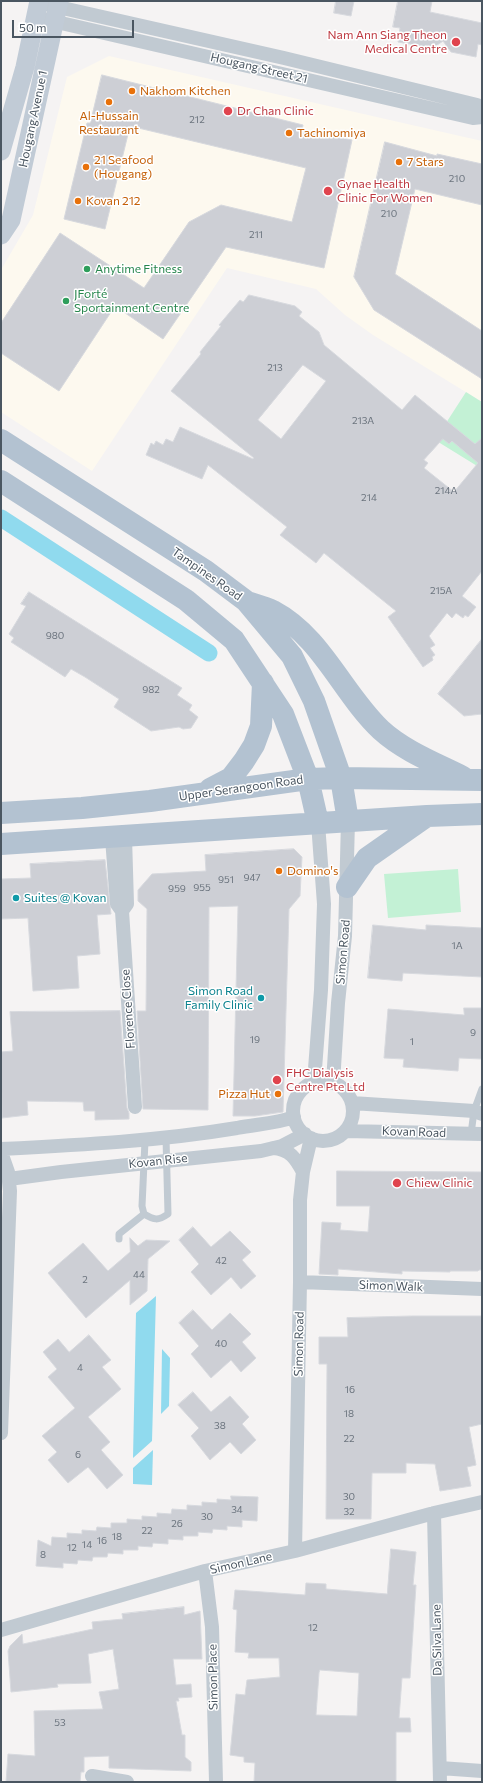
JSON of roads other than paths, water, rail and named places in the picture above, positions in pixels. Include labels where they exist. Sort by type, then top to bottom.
[{"type":"main road","name":"Hougang Avenue 1","points":[[1,151],[25,67],[38,7]]},
{"type":"main road","name":"Hougang Avenue 1","points":[[4,223],[57,10]]},
{"type":"main road","name":"Tampines Road","points":[[1,440],[206,571],[246,601],[292,656],[314,701],[342,778],[348,821]]},
{"type":"main road","points":[[1,481],[186,600],[234,640],[283,714],[308,779],[318,823]]},
{"type":"main road","points":[[246,601],[273,610],[298,628],[325,658],[361,708],[380,729],[392,739],[422,757],[476,780]]},
{"type":"main road","points":[[201,793],[230,778],[244,761],[254,745],[261,726],[263,683]]},
{"type":"main road","name":"Upper Serangoon Road","points":[[1,813],[82,808],[150,801],[308,779],[342,778],[476,780]]},
{"type":"main road","points":[[1,844],[427,816],[482,814]]},
{"type":"main road","points":[[347,888],[368,858],[427,816]]},
{"type":"street","name":"Hougang Street 21","points":[[38,7],[284,58],[477,105],[482,109]]},
{"type":"street","name":"Hougang Street 21","points":[[57,10],[461,115],[474,118],[482,117]]},
{"type":"street","name":"Simon Road","points":[[333,1083],[338,1004],[346,936],[348,821]]},
{"type":"street","name":"Simon Road","points":[[314,1082],[321,990],[324,904],[318,823]]},
{"type":"street","name":"Florence Close","points":[[118,837],[127,904],[122,911],[135,1107]]},
{"type":"street","points":[[323,1081],[333,1083],[346,1091],[352,1103],[353,1114],[351,1123],[346,1130],[333,1139],[318,1140],[308,1136],[299,1128],[294,1117],[294,1103],[298,1094],[305,1087],[314,1082],[323,1081]]},
{"type":"street","name":"Kovan Road","points":[[352,1103],[478,1113]]},
{"type":"street","name":"Kovan Rise","points":[[1,1150],[145,1141],[282,1121],[294,1117]]},
{"type":"street","name":"Kovan Road","points":[[346,1130],[476,1134]]},
{"type":"street","name":"Simon Road","points":[[295,1551],[300,1282],[299,1227],[303,1172],[308,1136]]},
{"type":"street","name":"Kovan Rise","points":[[9,1179],[273,1148],[308,1136]]},
{"type":"street","points":[[273,1148],[282,1150],[292,1155],[303,1172]]},
{"type":"street","points":[[1,1150],[9,1179],[1,1433]]},
{"type":"street","name":"Simon Walk","points":[[300,1282],[482,1289]]},
{"type":"street","name":"Simon Lane","points":[[1,1630],[205,1572],[295,1551],[434,1513],[482,1502]]},
{"type":"street","name":"Da Silva Lane","points":[[434,1513],[440,1782]]},
{"type":"street","name":"Simon Place","points":[[205,1572],[212,1627],[216,1782]]},
{"type":"street","points":[[440,1768],[482,1771]]},
{"type":"street","points":[[92,1776],[127,1782]]},
{"type":"lane","points":[[476,1134],[482,1089]]},
{"type":"lane","points":[[145,1141],[142,1206],[144,1214],[156,1220],[161,1219],[168,1214],[168,1160],[166,1138]]},
{"type":"lane","points":[[119,1239],[119,1234],[144,1214]]},
{"type":"water","points":[[156,1296],[152,1441],[133,1458],[136,1313]]},
{"type":"water","points":[[162,1349],[170,1358],[169,1406],[161,1414]]},
{"type":"water","points":[[153,1450],[152,1485],[133,1484],[133,1468]]},
{"type":"waterway","points":[[1,518],[209,653]]},
{"type":"place","name":"Nam Ann Siang Theon Medical Centre","points":[[456,42]]},
{"type":"place","name":"Nakhom Kitchen","points":[[132,91]]},
{"type":"place","name":"Al-Hussain Restaurant","points":[[109,102]]},
{"type":"place","name":"Dr Chan Clinic","points":[[228,111]]},
{"type":"place","name":"Tachinomiya","points":[[289,133]]},
{"type":"place","name":"7 Stars","points":[[399,162]]},
{"type":"place","name":"21 Seafood (Hougang)","points":[[86,167]]},
{"type":"place","name":"Gynae Health Clinic For Women","points":[[328,191]]},
{"type":"place","name":"Kovan 212","points":[[78,201]]},
{"type":"place","name":"Anytime Fitness","points":[[87,269]]},
{"type":"place","name":"JForté Sportainment Centre","points":[[66,301]]},
{"type":"place","name":"Domino's","points":[[279,871]]},
{"type":"place","name":"Suites @ Kovan","points":[[16,898]]},
{"type":"place","name":"Simon Road Family Clinic","points":[[261,998]]},
{"type":"place","name":"FHC Dialysis Centre Pte Ltd","points":[[277,1080]]},
{"type":"place","name":"Pizza Hut","points":[[278,1094]]},
{"type":"place","name":"Chiew Clinic","points":[[397,1183]]}]
